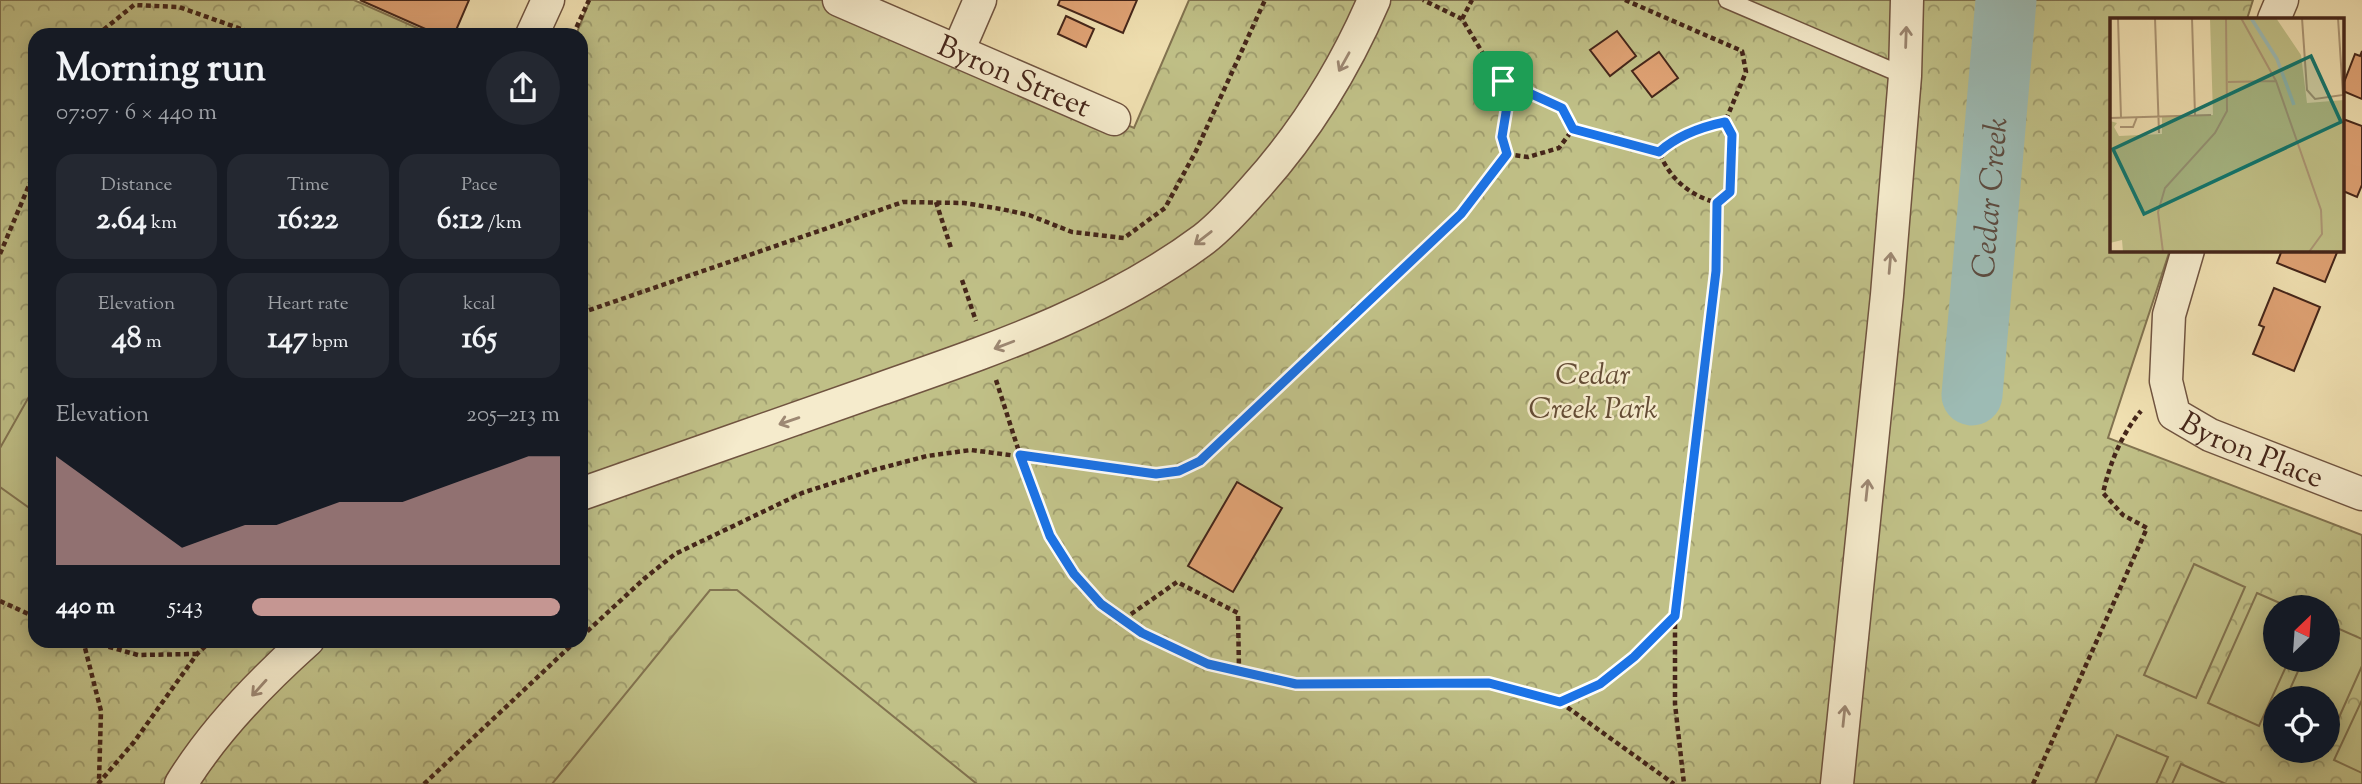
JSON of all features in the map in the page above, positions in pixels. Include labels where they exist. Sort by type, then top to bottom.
[{"type":"street","points":[[535,28],[548,0]]},
{"type":"street","name":"Byron Street","points":[[839,0],[1114,119]]},
{"type":"street","points":[[958,51],[980,0]]},
{"type":"street","points":[[588,492],[987,352],[1058,324],[1150,275],[1206,238],[1285,155],[1321,104],[1358,37],[1374,0]]},
{"type":"street","points":[[1837,784],[1887,295],[1905,76],[1907,0]]},
{"type":"street","points":[[2274,18],[2281,0]]},
{"type":"street","name":"Byron Place","points":[[2187,252],[2169,315],[2166,381],[2174,414],[2210,435],[2362,494]]},
{"type":"street","points":[[181,784],[222,728],[275,670],[299,648]]},
{"type":"lane","points":[[1727,0],[1905,76]]},
{"type":"path","points":[[576,28],[589,0]]},
{"type":"path","points":[[588,311],[903,202],[936,202],[1001,209],[1029,215],[1072,232],[1124,238],[1164,208],[1196,151],[1265,0]]},
{"type":"path","points":[[1423,0],[1462,19],[1503,81],[1508,100],[1502,137],[1507,154]]},
{"type":"path","points":[[1462,19],[1472,0]]},
{"type":"path","points":[[1625,0],[1742,51],[1746,72],[1725,122]]},
{"type":"path","points":[[106,28],[134,5],[179,7],[238,28]]},
{"type":"path","points":[[1503,81],[1562,108],[1573,129],[1659,152]]},
{"type":"path","points":[[1659,152],[1673,140],[1707,126],[1725,122]]},
{"type":"path","points":[[1684,784],[1675,704],[1675,616],[1716,271],[1717,203],[1730,192],[1732,135],[1725,122]]},
{"type":"path","points":[[1507,154],[1528,157],[1559,148],[1573,129]]},
{"type":"path","points":[[1659,152],[1666,169],[1696,197],[1717,203]]},
{"type":"path","points":[[588,631],[675,554],[802,493],[870,471],[927,456],[971,450],[1156,474],[1179,471],[1200,461],[1461,214],[1507,154]]},
{"type":"path","points":[[0,254],[28,188]]},
{"type":"path","points":[[936,202],[951,248]]},
{"type":"path","points":[[962,280],[980,331]]},
{"type":"path","points":[[994,373],[1050,536],[1074,574],[1101,604],[1142,633],[1208,664],[1296,684],[1489,683],[1560,702],[1674,784]]},
{"type":"path","points":[[2033,784],[2147,528],[2123,515],[2104,493],[2108,474],[2125,430],[2166,381]]},
{"type":"path","points":[[1124,618],[1177,582],[1238,613],[1239,670]]},
{"type":"path","points":[[0,601],[28,614]]},
{"type":"path","points":[[1560,702],[1600,684],[1634,657],[1675,616]]},
{"type":"path","points":[[86,648],[102,711],[98,782]]},
{"type":"path","points":[[115,648],[138,654],[197,654]]},
{"type":"path","points":[[98,782],[134,742],[203,648]]},
{"type":"path","points":[[424,784],[569,648]]},
{"type":"green space","name":"Cedar Creek Park","points":[[0,0],[354,0],[417,28],[28,28],[28,648],[588,648],[588,28],[579,28],[590,0],[839,0],[1134,128],[1189,0],[2253,0],[2247,18],[2110,18],[2110,252],[2169,252],[2108,438],[2362,535],[2362,784],[0,784]]},
{"type":"green space","points":[[28,398],[28,507],[0,487],[0,448]]},
{"type":"green space","points":[[2194,564],[2245,587],[2196,698],[2144,675]]},
{"type":"green space","points":[[710,590],[737,590],[977,784],[552,784]]},
{"type":"green space","points":[[2257,593],[2263,596],[2263,672],[2284,672],[2277,686],[2263,686],[2263,717],[2259,726],[2208,703]]},
{"type":"green space","points":[[2340,629],[2362,639],[2362,666],[2340,715],[2340,686],[2291,686],[2298,672],[2340,672]]},
{"type":"green space","points":[[2362,700],[2362,773],[2340,763],[2340,747]]},
{"type":"green space","points":[[2117,735],[2168,757],[2156,784],[2095,784]]},
{"type":"green space","points":[[2181,764],[2226,784],[2172,784]]},
{"type":"building","points":[[360,0],[469,0],[457,28],[423,28]]},
{"type":"building","points":[[1060,0],[1137,0],[1123,33],[1058,5]]},
{"type":"building","points":[[1066,16],[1094,29],[1086,47],[1058,34]]},
{"type":"building","points":[[1617,31],[1636,56],[1610,76],[1590,50]]},
{"type":"building","points":[[2362,51],[2362,99],[2344,91],[2344,82],[2355,54],[2360,56]]},
{"type":"building","points":[[1659,52],[1678,78],[1652,97],[1632,71]]},
{"type":"building","points":[[2344,119],[2362,126],[2362,185],[2357,197],[2344,191]]},
{"type":"building","points":[[2281,252],[2337,252],[2325,282],[2277,263]]},
{"type":"building","points":[[2274,288],[2320,307],[2294,371],[2253,354],[2264,327],[2259,325]]},
{"type":"building","points":[[1237,482],[1282,508],[1233,592],[1188,566]]},
{"type":"waterway","name":"Cedar Creek","points":[[1972,395],[2006,0]]},
{"type":"route","points":[[1503,81],[1562,108],[1573,129],[1659,152],[1673,140],[1707,126],[1725,122],[1732,135],[1730,192],[1717,203],[1716,271],[1675,616],[1634,657],[1600,684],[1560,702],[1489,683],[1296,684],[1208,664],[1142,633],[1101,604],[1074,574],[1050,536],[1020,455],[1156,474],[1179,471],[1200,461],[1461,214],[1507,154],[1502,137],[1508,100],[1503,81]]}]
